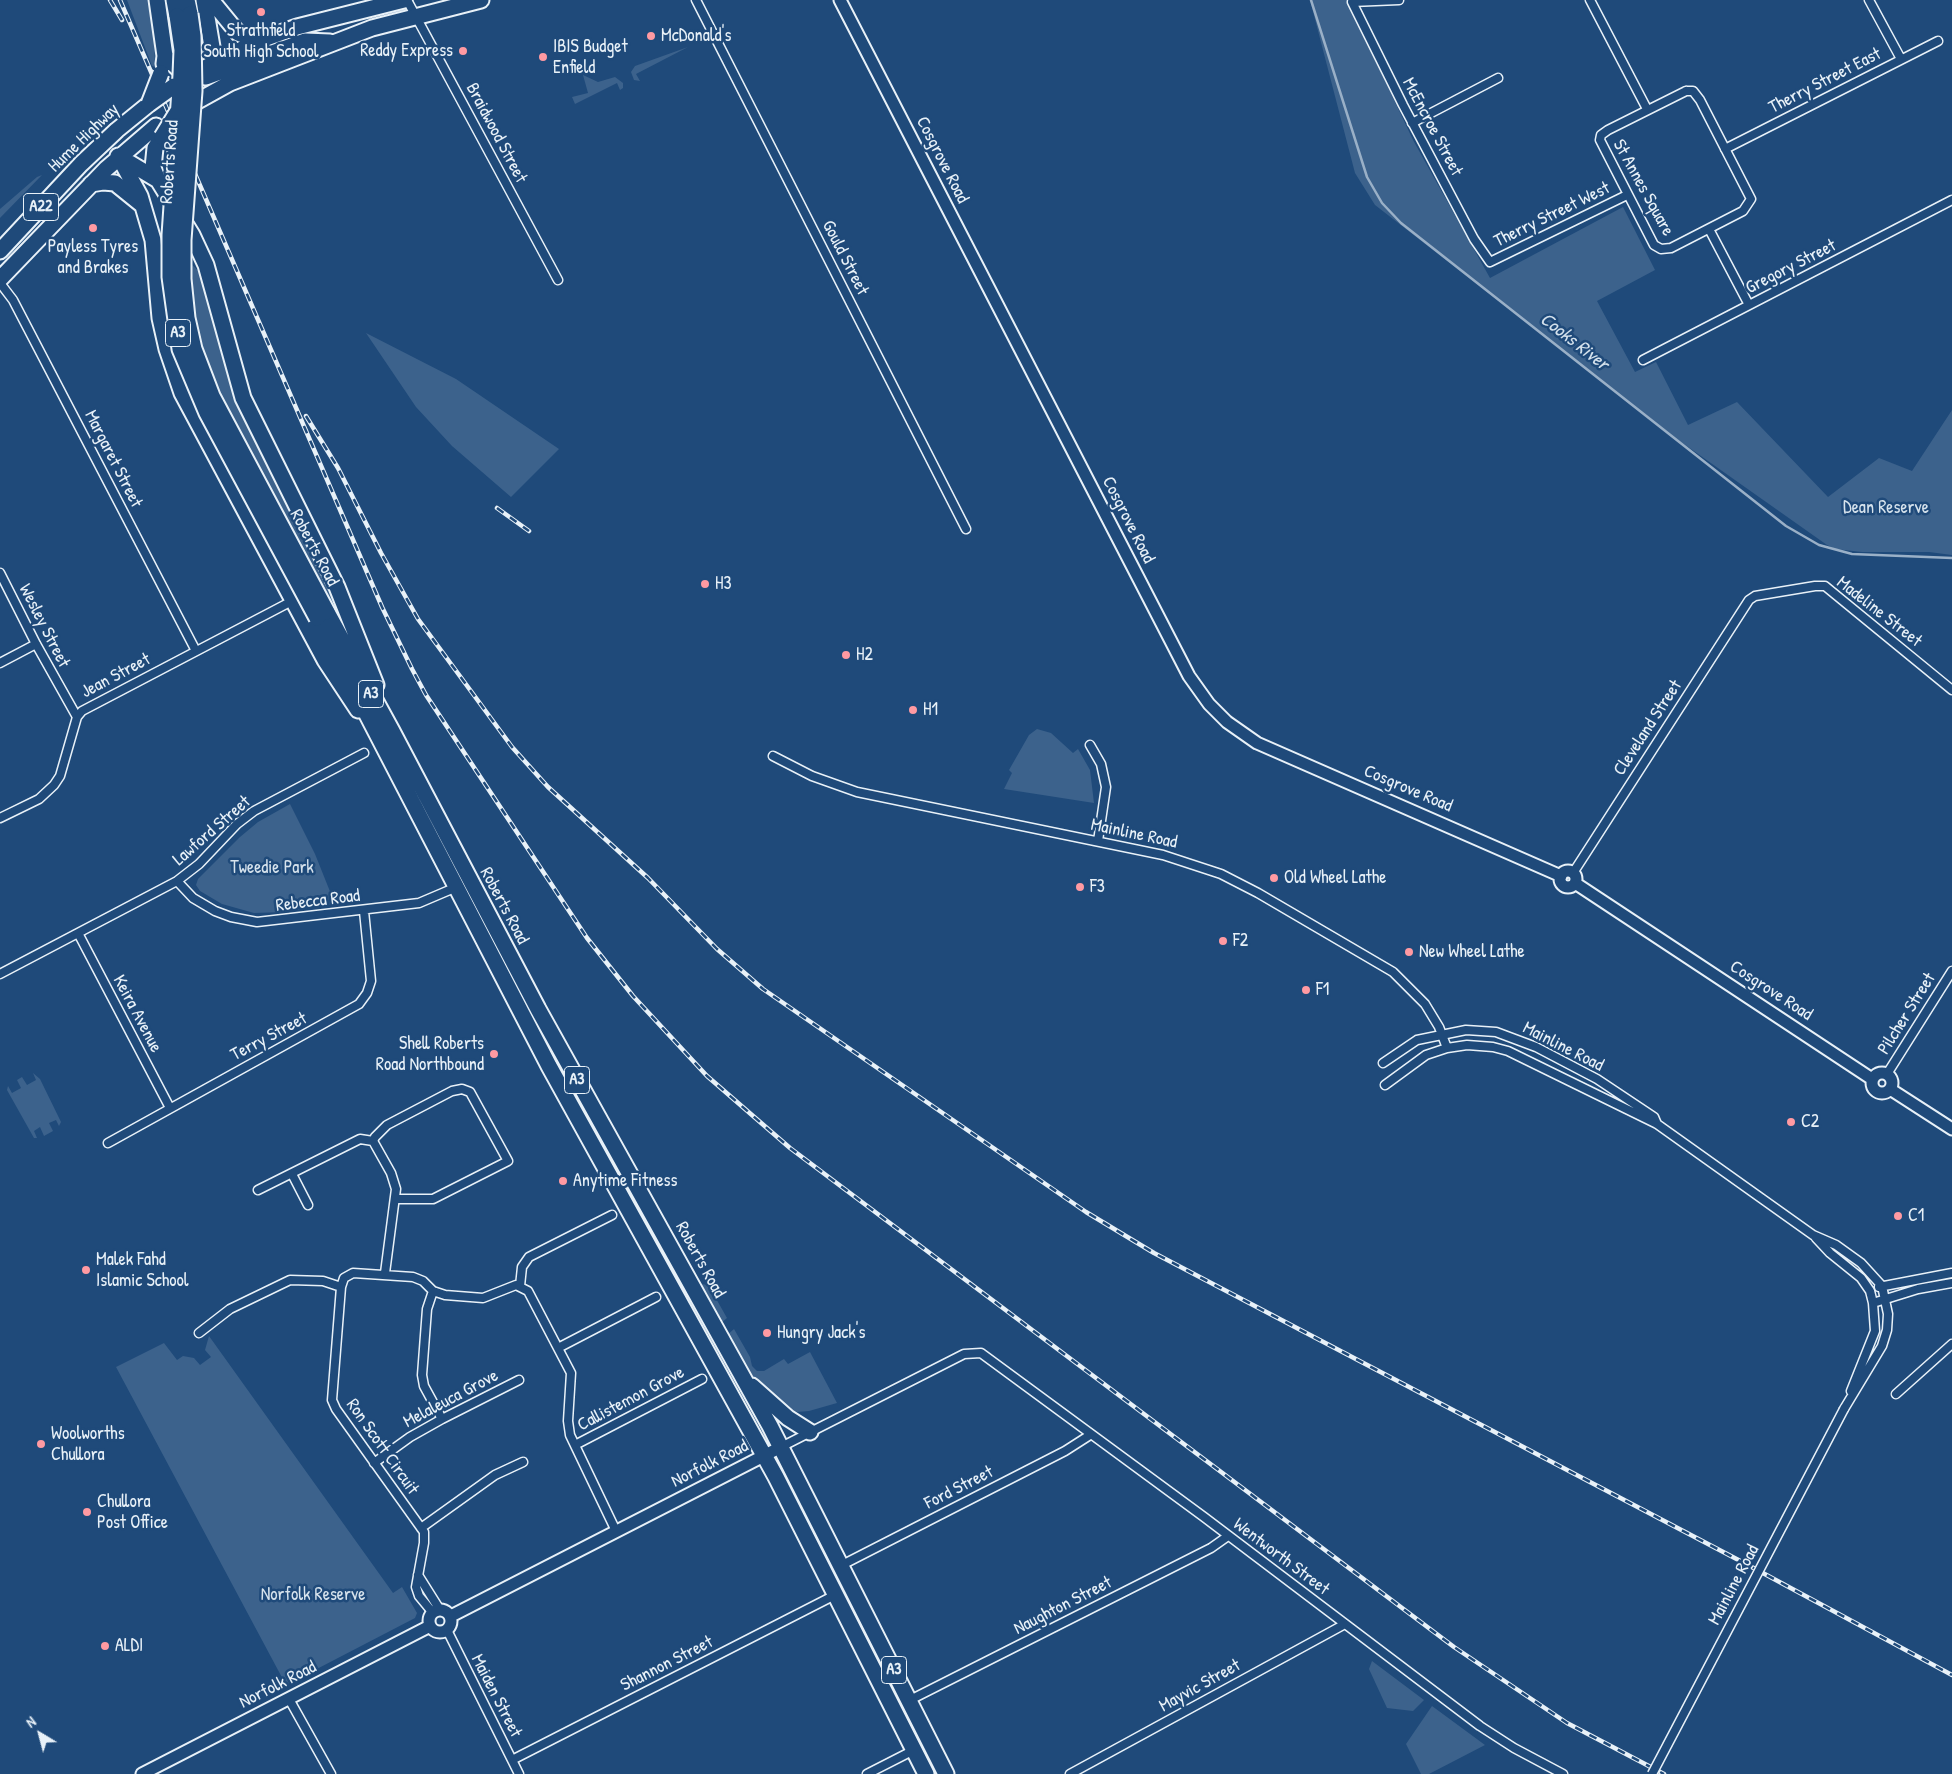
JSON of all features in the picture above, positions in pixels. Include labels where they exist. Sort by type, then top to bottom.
[{"type":"highway","points":[[149,104],[161,73],[165,56],[156,0]]},
{"type":"highway","name":"A3","points":[[174,0],[184,10]]},
{"type":"highway","points":[[165,56],[177,70],[181,81],[206,77],[215,68],[258,41],[325,18],[406,0]]},
{"type":"highway","points":[[392,731],[340,594],[242,398],[212,284],[192,235],[158,180],[152,161],[159,132],[178,111],[213,92],[251,74],[380,26],[481,0]]},
{"type":"highway","points":[[160,19],[172,34],[178,36],[194,31],[207,5]]},
{"type":"highway","points":[[207,5],[238,33],[258,41]]},
{"type":"highway","points":[[207,5],[215,68],[213,92]]},
{"type":"highway","name":"Roberts Road","points":[[184,10],[193,36],[194,92],[185,214],[183,279],[194,348],[212,396],[386,747],[744,1378],[842,1565],[946,1774]]},
{"type":"highway","points":[[215,68],[305,41],[336,42]]},
{"type":"highway","name":"Hume Highway","points":[[0,251],[103,143],[149,104],[181,81]]},
{"type":"highway","name":"A22","points":[[0,281],[91,184],[119,157],[159,132]]},
{"type":"highway","points":[[103,143],[119,157],[158,180]]},
{"type":"highway","points":[[119,157],[144,207],[153,240],[163,331],[182,393],[292,601],[340,685],[386,747]]},
{"type":"highway","points":[[91,184],[114,183],[144,207]]},
{"type":"highway","points":[[157,270],[164,256],[178,250],[190,255],[195,260],[212,284]]},
{"type":"highway","name":"Roberts Road","points":[[322,615],[392,731],[566,1099],[765,1456],[926,1774]]},
{"type":"highway","points":[[744,1378],[788,1418],[810,1432]]},
{"type":"main road","name":"Cosgrove Road","points":[[840,0],[1185,668],[1209,704],[1227,722],[1257,743],[1561,876],[1567,871],[1574,878],[1872,1079]]},
{"type":"main road","points":[[1878,1073],[1887,1074],[1891,1079],[1890,1089],[1878,1092],[1872,1085],[1872,1079],[1878,1073]]},
{"type":"main road","points":[[1890,1089],[1952,1129]]},
{"type":"main road","name":"Norfolk Road","points":[[451,1616],[781,1447]]},
{"type":"main road","points":[[436,1611],[451,1616],[452,1622],[446,1630],[435,1631],[430,1626],[429,1619],[436,1611]]},
{"type":"main road","name":"Norfolk Road","points":[[142,1774],[430,1626]]},
{"type":"street","name":"Braidwood Street","points":[[406,0],[558,280]]},
{"type":"street","name":"Gould Street","points":[[696,0],[966,529]]},
{"type":"street","name":"McEncroe Street","points":[[1399,0],[1352,2],[1412,123],[1474,239],[1490,262]]},
{"type":"street","points":[[1590,0],[1647,110]]},
{"type":"street","points":[[1870,0],[1901,60]]},
{"type":"street","name":"Therry Street East","points":[[1725,149],[1938,41]]},
{"type":"street","points":[[1412,123],[1498,78]]},
{"type":"street","name":"St Annes Square","points":[[1686,91],[1693,91],[1700,100],[1749,194],[1750,204],[1743,211],[1670,248],[1656,248],[1602,145],[1601,136],[1647,110],[1686,91]]},
{"type":"street","name":"Therry Street West","points":[[1490,262],[1627,195]]},
{"type":"street","name":"Gregory Street","points":[[1643,360],[1952,200]]},
{"type":"street","points":[[1709,229],[1749,305]]},
{"type":"street","name":"Margaret Street","points":[[0,281],[13,300],[196,651]]},
{"type":"street","name":"Wesley Street","points":[[0,573],[36,644],[77,718]]},
{"type":"street","name":"Madeline Street","points":[[1749,600],[1762,594],[1826,586],[1952,690]]},
{"type":"street","name":"Cleveland Street","points":[[1574,878],[1749,600]]},
{"type":"street","name":"Jean Street","points":[[0,818],[39,799],[54,785],[65,763],[77,718],[89,706],[292,601]]},
{"type":"street","points":[[0,663],[36,644]]},
{"type":"street","points":[[1090,745],[1101,764],[1106,787],[1106,803],[1098,841]]},
{"type":"street","name":"Lawford Street","points":[[0,974],[177,881],[199,864],[228,832],[254,811],[364,753]]},
{"type":"street","name":"Mainline Road","points":[[773,756],[812,776],[864,794],[1177,858],[1221,874],[1258,893],[1393,972],[1425,1004],[1442,1034],[1447,1048]]},
{"type":"street","name":"Rebecca Road","points":[[177,881],[186,892],[207,907],[249,922],[274,922],[419,902],[463,884]]},
{"type":"street","name":"Terry Street","points":[[108,1142],[359,1004],[367,993],[371,981],[364,911]]},
{"type":"street","name":"Keira Avenue","points":[[78,933],[170,1108]]},
{"type":"street","name":"Pilcher Street","points":[[1887,1074],[1952,971]]},
{"type":"street","name":"Mainline Road","points":[[1383,1062],[1417,1040],[1466,1030],[1496,1032],[1536,1047],[1597,1079],[1654,1116],[1656,1124]]},
{"type":"street","name":"Mainline Road","points":[[1385,1085],[1426,1055],[1447,1048],[1466,1045],[1493,1047],[1508,1051],[1656,1124],[1813,1235],[1830,1253],[1861,1278],[1870,1291],[1873,1303],[1874,1331],[1844,1409]]},
{"type":"street","points":[[374,1141],[387,1124],[452,1091],[462,1089],[473,1095],[508,1161],[433,1199],[395,1199]]},
{"type":"street","points":[[258,1190],[360,1139],[374,1141]]},
{"type":"street","points":[[374,1141],[394,1180],[395,1199],[385,1274]]},
{"type":"street","points":[[292,1174],[308,1205]]},
{"type":"street","points":[[520,1286],[522,1267],[529,1257],[612,1215]]},
{"type":"street","name":"Mainline Road","points":[[1652,1774],[1844,1409],[1882,1346],[1888,1323],[1886,1299],[1882,1286],[1861,1263],[1836,1245],[1813,1235]]},
{"type":"street","points":[[199,1333],[230,1310],[290,1280],[323,1281],[341,1287],[344,1278],[353,1273],[385,1274],[419,1279],[433,1291],[444,1295],[483,1298],[509,1287],[520,1286],[531,1295],[570,1373],[568,1426],[575,1445],[616,1531]]},
{"type":"street","points":[[1870,1291],[1882,1286],[1952,1273]]},
{"type":"street","points":[[1873,1303],[1918,1290],[1952,1283]]},
{"type":"street","name":"Ron Scott Circuit","points":[[341,1287],[332,1400],[421,1528]]},
{"type":"street","points":[[433,1291],[427,1309],[422,1375],[424,1386],[442,1419]]},
{"type":"street","points":[[558,1348],[656,1297]]},
{"type":"street","points":[[1896,1394],[1952,1344]]},
{"type":"street","name":"Norfolk Road","points":[[781,1447],[964,1354],[977,1352],[986,1357]]},
{"type":"street","name":"Wentworth Street","points":[[986,1357],[1480,1726],[1514,1748],[1563,1774]]},
{"type":"street","name":"Callistemon Grove","points":[[575,1445],[702,1379]]},
{"type":"street","name":"Melaleuca Grove","points":[[374,1463],[442,1419],[519,1380]]},
{"type":"street","name":"Ford Street","points":[[842,1565],[1065,1451],[1090,1435]]},
{"type":"street","points":[[436,1611],[417,1591],[425,1537],[421,1528],[495,1476],[523,1462]]},
{"type":"street","name":"Naughton Street","points":[[910,1700],[1211,1548],[1228,1536]]},
{"type":"street","name":"Shannon Street","points":[[512,1760],[835,1595]]},
{"type":"street","name":"Mayvic Street","points":[[1070,1774],[1345,1624]]},
{"type":"street","name":"Maiden Street","points":[[446,1630],[519,1774]]},
{"type":"street","points":[[289,1699],[331,1774]]},
{"type":"street","points":[[867,1774],[914,1750]]},
{"type":"green space","points":[[127,0],[147,0],[154,36],[155,67],[152,66]]},
{"type":"green space","name":"Dean Reserve","points":[[1310,0],[1347,0],[1413,140],[1490,278],[1623,207],[1655,270],[1597,301],[1635,372],[1656,362],[1688,425],[1737,402],[1828,497],[1879,458],[1912,471],[1952,410],[1952,555],[1929,552],[1862,552],[1835,549],[1827,545],[1674,437],[1375,205],[1355,173]]},
{"type":"green space","points":[[688,47],[636,74],[640,81],[634,80],[631,72],[635,66]]},
{"type":"green space","points":[[583,75],[598,82],[615,77],[623,83],[623,88],[620,90],[617,83],[575,104],[572,97],[588,93]]},
{"type":"green space","points":[[42,175],[0,218],[0,209],[37,177]]},
{"type":"green space","points":[[83,178],[86,180],[0,270],[0,266]]},
{"type":"green space","points":[[190,263],[204,276],[223,355],[235,393],[322,566],[358,654],[211,376],[197,332],[192,303]]},
{"type":"green space","points":[[366,333],[456,379],[559,449],[511,497],[452,446],[416,407]]},
{"type":"green space","points":[[1037,729],[1051,733],[1073,753],[1078,749],[1090,770],[1094,803],[1004,789],[1012,773],[1009,770],[1029,735]]},
{"type":"green space","name":"Tweedie Park","points":[[290,804],[315,854],[335,904],[284,912],[254,913],[222,904],[200,891],[196,885],[198,879],[240,837],[258,822]]},
{"type":"green space","points":[[512,975],[691,1300],[688,1302],[553,1059],[510,976]]},
{"type":"green space","points":[[33,1073],[40,1079],[61,1122],[59,1126],[56,1120],[49,1123],[53,1131],[44,1136],[40,1127],[34,1131],[37,1138],[34,1138],[7,1090],[8,1086],[12,1093],[21,1088],[17,1080],[22,1077],[27,1085],[36,1080]]},
{"type":"green space","points":[[699,1284],[712,1285],[714,1295],[727,1318],[721,1323]]},
{"type":"green space","points":[[734,1329],[750,1357],[752,1366],[757,1371],[764,1371],[784,1359],[788,1364],[810,1352],[837,1403],[809,1411],[797,1412],[790,1409],[787,1414],[755,1382],[745,1367],[727,1335]]},
{"type":"green space","name":"Norfolk Reserve","points":[[209,1336],[393,1593],[402,1587],[417,1613],[415,1618],[286,1685],[116,1367],[164,1343],[177,1360],[183,1356],[194,1358],[200,1365],[211,1357],[205,1350]]},
{"type":"green space","points":[[861,1619],[939,1774],[933,1774],[856,1622]]},
{"type":"green space","points":[[1372,1661],[1424,1700],[1413,1711],[1387,1708],[1369,1669]]},
{"type":"green space","points":[[1432,1706],[1485,1745],[1429,1774],[1421,1774],[1406,1744]]},
{"type":"waterway","name":"Cooks River","points":[[1311,0],[1367,177],[1382,203],[1401,223],[1786,526],[1819,545],[1852,554],[1952,558]]},
{"type":"railway","points":[[110,0],[122,20]]},
{"type":"railway","points":[[120,0],[382,607],[412,669],[426,695],[587,938],[633,996],[707,1076],[790,1148],[1454,1647],[1567,1723],[1664,1774]]},
{"type":"railway","points":[[306,416],[338,468],[381,553],[418,619],[512,747],[548,787],[648,878],[717,949],[763,989],[1086,1212],[1154,1253],[1748,1565],[1952,1675]]},
{"type":"railway","points":[[497,508],[529,531]]},
{"type":"place","name":"Strathfield South High School","points":[[261,12]]},
{"type":"place","name":"McDonald's","points":[[651,36]]},
{"type":"place","name":"Reddy Express","points":[[463,51]]},
{"type":"place","name":"IBIS Budget Enfield","points":[[543,57]]},
{"type":"place","name":"Payless Tyres and Brakes","points":[[93,228]]},
{"type":"place","name":"H3","points":[[705,584]]},
{"type":"place","name":"H2","points":[[846,655]]},
{"type":"place","name":"H1","points":[[913,710]]},
{"type":"place","name":"Old Wheel Lathe","points":[[1274,878]]},
{"type":"place","name":"F3","points":[[1080,887]]},
{"type":"place","name":"F2","points":[[1223,941]]},
{"type":"place","name":"New Wheel Lathe","points":[[1409,952]]},
{"type":"place","name":"F1","points":[[1306,990]]},
{"type":"place","name":"Shell Roberts Road Northbound","points":[[494,1054]]},
{"type":"place","name":"C2","points":[[1791,1122]]},
{"type":"place","name":"Anytime Fitness","points":[[563,1181]]},
{"type":"place","name":"C1","points":[[1898,1216]]},
{"type":"place","name":"Malek Fahd Islamic School","points":[[86,1270]]},
{"type":"place","name":"Hungry Jack's","points":[[767,1333]]},
{"type":"place","name":"Woolworths Chullora","points":[[41,1444]]},
{"type":"place","name":"Chullora Post Office","points":[[87,1512]]},
{"type":"place","name":"ALDI","points":[[105,1646]]}]
